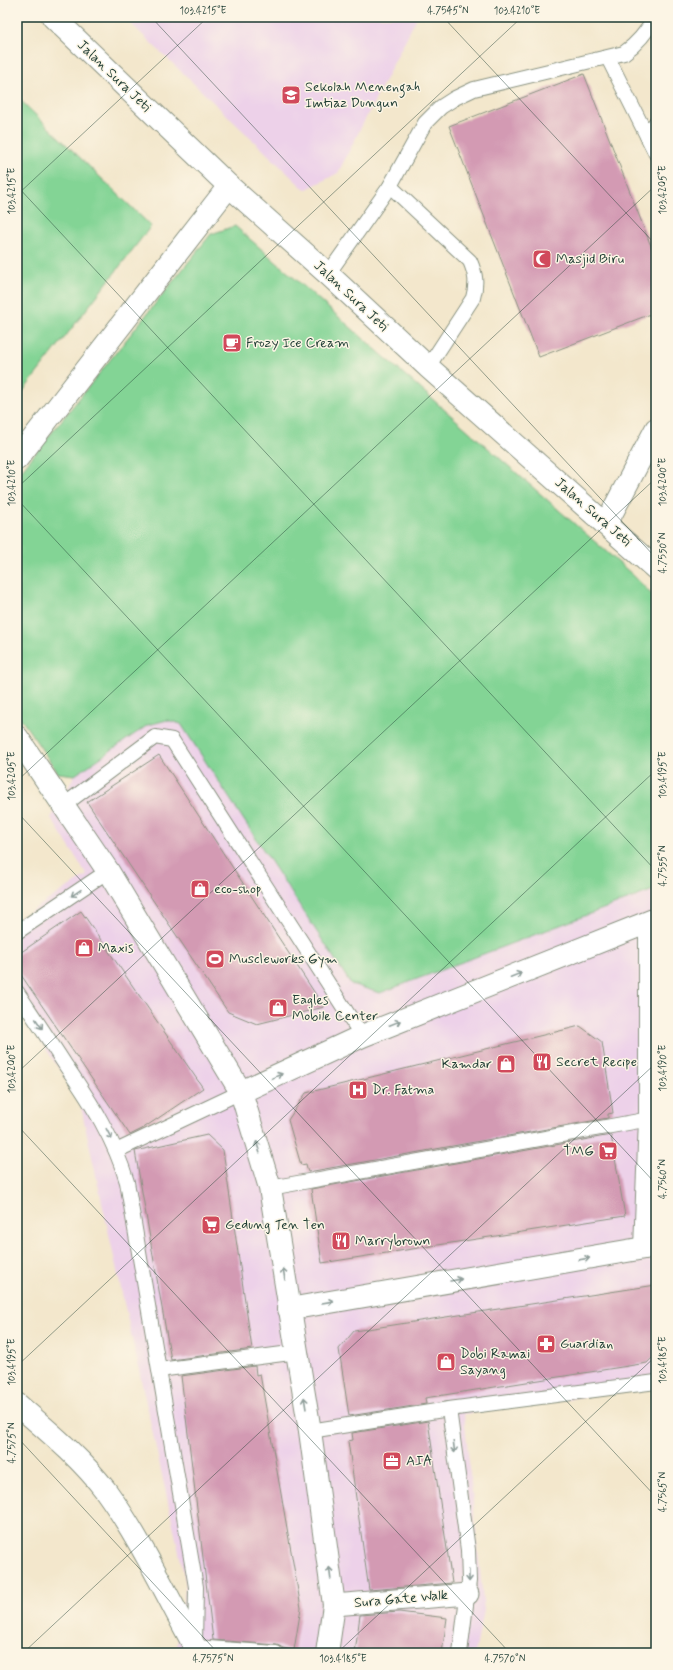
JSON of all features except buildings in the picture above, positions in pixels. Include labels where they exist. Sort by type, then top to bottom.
[{"type":"street","name":"Jalan Sura Jeti","points":[[53,17],[229,186],[328,274],[428,367],[656,569]]},
{"type":"street","points":[[17,459],[229,186]]},
{"type":"street","points":[[606,524],[656,429]]},
{"type":"street","points":[[17,737],[108,871],[241,1092],[270,1188],[289,1309],[298,1352],[334,1605],[327,1653]]},
{"type":"street","points":[[241,1092],[362,1036],[653,921],[650,1119],[651,1247],[289,1309]]},
{"type":"street","points":[[17,1404],[62,1443],[88,1470],[105,1491],[125,1519],[195,1650]]},
{"type":"street","name":"Sura Gate Walk","points":[[334,1605],[468,1594]]},
{"type":"lane","points":[[328,274],[390,186],[425,123],[441,107],[474,89],[624,53],[652,34],[655,17]]},
{"type":"lane","points":[[608,58],[656,154]]},
{"type":"lane","points":[[646,136],[656,122]]},
{"type":"lane","points":[[390,186],[470,261],[476,274],[476,287],[473,298],[428,367]]},
{"type":"lane","points":[[64,805],[155,737],[172,740],[362,1036]]},
{"type":"lane","points":[[17,932],[108,871]]},
{"type":"lane","points":[[17,992],[95,1109],[116,1151],[127,1182],[196,1587],[195,1650],[276,1653]]},
{"type":"lane","points":[[116,1151],[241,1092]]},
{"type":"lane","points":[[270,1188],[650,1119]]},
{"type":"lane","points":[[159,1370],[298,1352]]},
{"type":"lane","points":[[310,1431],[449,1409],[656,1382]]},
{"type":"lane","points":[[449,1409],[468,1550],[468,1594],[460,1653]]},
{"type":"shaded area","name":"Sekolah Menengah Imtiaz Dungun","points":[[124,17],[417,17],[338,173],[305,190]]},
{"type":"shaded area","points":[[167,720],[181,724],[380,993],[656,889],[656,1386],[464,1414],[484,1610],[475,1653],[176,1653],[186,1584],[79,1098],[17,1006],[17,920],[87,875],[51,818],[75,775],[148,725]]},
{"type":"green space","points":[[17,97],[151,226],[17,399]]},
{"type":"green space","points":[[235,226],[634,576],[656,599],[656,889],[380,993],[351,984],[181,724],[167,720],[148,725],[75,775],[58,773],[17,713],[17,476],[211,234]]},
{"type":"place","name":"Sekolah Menengah Imtiaz Dungun","points":[[291,95]]},
{"type":"place","name":"Masjid Biru","points":[[542,259]]},
{"type":"place","name":"Frozy Ice Cream","points":[[232,343]]},
{"type":"place","name":"eco-shop","points":[[200,889]]},
{"type":"place","name":"Maxis","points":[[84,948]]},
{"type":"place","name":"Muscleworks Gym","points":[[215,959]]},
{"type":"place","name":"Eagles Mobile Center","points":[[278,1008]]},
{"type":"place","name":"Secret Recipe","points":[[542,1062]]},
{"type":"place","name":"Kamdar","points":[[506,1064]]},
{"type":"place","name":"Dr. Fatma","points":[[358,1090]]},
{"type":"place","name":"TMG","points":[[608,1151]]},
{"type":"place","name":"Gedung Ten Ten","points":[[211,1225]]},
{"type":"place","name":"Marrybrown","points":[[341,1241]]},
{"type":"place","name":"Guardian","points":[[546,1344]]},
{"type":"place","name":"Dobi Ramai Sayang","points":[[446,1362]]},
{"type":"place","name":"AIA","points":[[392,1461]]}]
